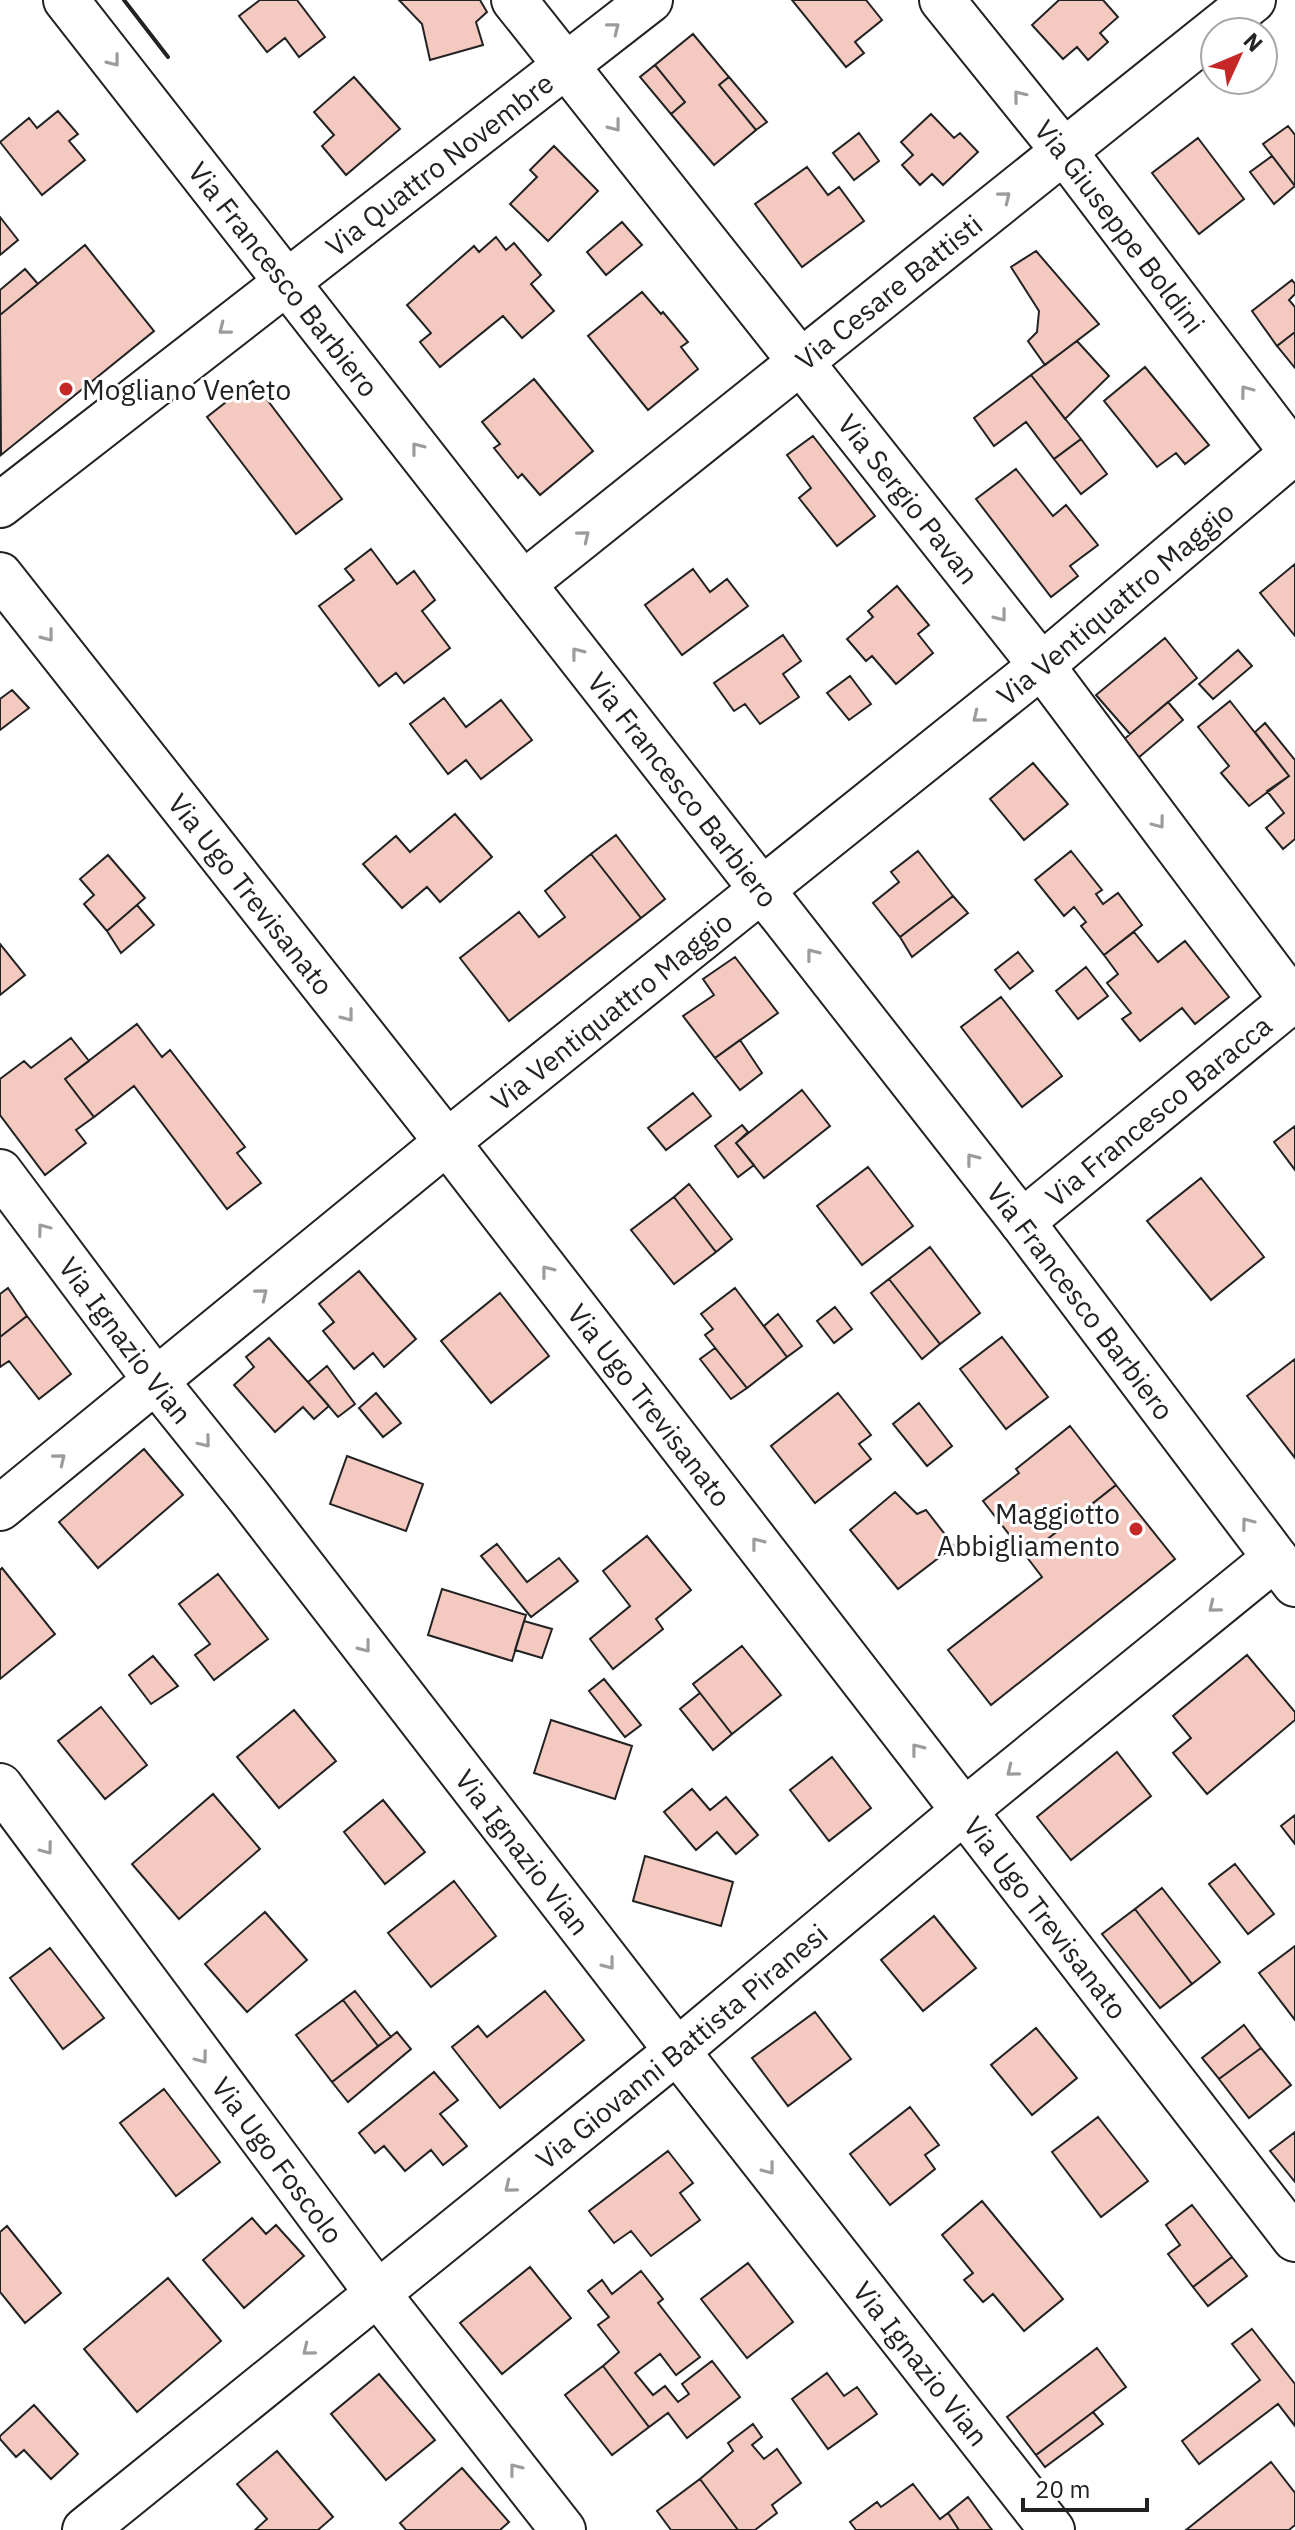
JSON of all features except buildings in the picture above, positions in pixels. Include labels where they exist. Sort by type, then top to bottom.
[{"type":"street","name":"Via Francesco Barbiero","points":[[66,0],[1022,1222],[1285,1571]]},
{"type":"street","name":"Via Sergio Pavan","points":[[514,0],[1041,666],[1294,1001]]},
{"type":"street","name":"Via Quattro Novembre","points":[[0,505],[650,0]]},
{"type":"street","name":"Via Giuseppe Boldini","points":[[942,0],[1063,150],[1294,454]]},
{"type":"street","name":"Via Cesare Battisti","points":[[523,584],[1253,0]]},
{"type":"street","name":"Via Ventiquattro Maggio","points":[[0,1508],[447,1142],[1041,666],[1294,454]]},
{"type":"street","name":"Via Ugo Trevisanato","points":[[0,575],[447,1142],[1295,2239]]},
{"type":"street","name":"Via Francesco Baracca","points":[[1022,1222],[1294,1001]]},
{"type":"street","name":"Via Ignazio Vian","points":[[0,1172],[156,1381],[1052,2530]]},
{"type":"street","name":"Via Giovanni Battista Piranesi","points":[[85,2530],[677,2051],[964,1811],[1285,1571]]},
{"type":"street","name":"Via Ugo Foscolo","points":[[0,1786],[378,2294],[563,2530]]},
{"type":"wall","points":[[124,0],[168,57]]},
{"type":"place","name":"Mogliano Veneto","points":[[66,389]]},
{"type":"place","name":"Maggiotto Abbigliamento","points":[[1136,1529]]}]
